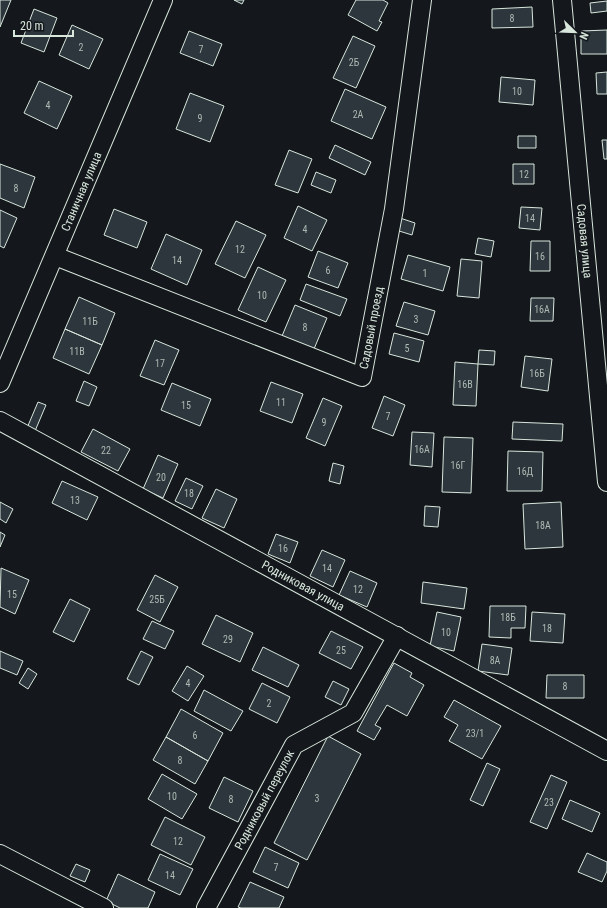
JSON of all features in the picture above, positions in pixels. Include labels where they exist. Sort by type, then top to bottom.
[{"type":"street","name":"Садовый проезд","points":[[55,256],[362,377],[394,209],[422,0]]},
{"type":"street","name":"Садовая улица","points":[[562,0],[607,482]]},
{"type":"street","name":"Станичная улица","points":[[0,383],[55,256],[158,1]]},
{"type":"street","name":"Родниковая улица","points":[[0,421],[607,751]]},
{"type":"street","name":"Родниковый переулок","points":[[206,908],[294,745],[353,713],[397,636]]},
{"type":"street","points":[[0,854],[104,908]]},
{"type":"building","points":[[0,0],[11,0],[0,27]]},
{"type":"building","points":[[234,0],[244,0],[242,4]]},
{"type":"building","points":[[356,0],[383,0],[388,3],[379,21],[382,22],[377,31],[348,15]]},
{"type":"building","points":[[607,1],[607,11],[591,13],[590,3]]},
{"type":"building","points":[[532,7],[533,27],[492,28],[492,9]]},
{"type":"building","points":[[34,9],[57,18],[44,52],[21,43]]},
{"type":"building","points":[[72,25],[103,39],[89,69],[59,55]]},
{"type":"building","points":[[607,30],[607,54],[581,54],[581,31]]},
{"type":"building","points":[[189,31],[222,44],[213,66],[180,53]]},
{"type":"building","points":[[353,36],[375,46],[356,88],[333,78]]},
{"type":"building","points":[[607,72],[607,94],[597,94],[596,73]]},
{"type":"building","points":[[501,77],[535,80],[533,105],[499,102]]},
{"type":"building","points":[[39,81],[72,96],[57,129],[24,113]]},
{"type":"building","points":[[345,89],[386,107],[372,139],[331,121]]},
{"type":"building","points":[[190,93],[224,106],[210,142],[176,129]]},
{"type":"building","points":[[518,136],[536,136],[536,148],[518,148]]},
{"type":"building","points":[[602,140],[607,140],[607,159],[604,159]]},
{"type":"building","points":[[335,145],[371,162],[365,175],[329,158]]},
{"type":"building","points":[[289,150],[312,159],[298,193],[275,185]]},
{"type":"building","points":[[0,164],[35,177],[24,208],[0,198]]},
{"type":"building","points":[[513,164],[534,164],[534,184],[513,184]]},
{"type":"building","points":[[316,172],[336,180],[331,193],[311,185]]},
{"type":"building","points":[[298,206],[327,220],[312,251],[284,238]]},
{"type":"building","points":[[521,207],[542,208],[540,230],[519,228]]},
{"type":"building","points":[[114,209],[147,222],[137,248],[104,235]]},
{"type":"building","points":[[0,210],[17,218],[4,248],[0,246]]},
{"type":"building","points":[[400,218],[415,223],[412,235],[396,230]]},
{"type":"building","points":[[236,221],[266,235],[245,278],[215,264]]},
{"type":"building","points":[[166,234],[202,250],[187,285],[151,269]]},
{"type":"building","points":[[478,238],[494,241],[491,257],[475,254]]},
{"type":"building","points":[[531,241],[550,241],[550,271],[530,271]]},
{"type":"building","points":[[318,251],[348,263],[338,288],[308,277]]},
{"type":"building","points":[[408,255],[450,267],[443,291],[401,279]]},
{"type":"building","points":[[461,259],[482,261],[479,298],[457,296]]},
{"type":"building","points":[[258,267],[286,280],[266,322],[238,310]]},
{"type":"building","points":[[306,284],[347,299],[340,316],[300,300]]},
{"type":"building","points":[[79,297],[115,313],[102,345],[65,329]]},
{"type":"building","points":[[531,298],[554,298],[553,321],[530,321]]},
{"type":"building","points":[[404,302],[435,311],[428,335],[396,326]]},
{"type":"building","points":[[295,305],[327,318],[314,349],[282,336]]},
{"type":"building","points":[[65,329],[102,345],[89,374],[53,358]]},
{"type":"building","points":[[394,333],[424,341],[419,362],[389,354]]},
{"type":"building","points":[[155,340],[179,350],[164,385],[140,376]]},
{"type":"building","points":[[479,350],[495,351],[494,365],[478,364]]},
{"type":"building","points":[[525,356],[552,359],[548,391],[521,387]]},
{"type":"building","points":[[455,362],[478,364],[476,406],[453,405]]},
{"type":"building","points":[[84,381],[97,387],[89,406],[76,401]]},
{"type":"building","points":[[271,382],[303,394],[292,423],[260,411]]},
{"type":"building","points":[[172,383],[211,399],[200,426],[161,410]]},
{"type":"building","points":[[384,396],[405,405],[393,436],[372,428]]},
{"type":"building","points":[[323,398],[342,406],[325,446],[306,438]]},
{"type":"building","points":[[38,402],[46,405],[35,431],[27,428]]},
{"type":"building","points":[[513,422],[563,424],[562,441],[512,439]]},
{"type":"building","points":[[93,429],[130,449],[118,471],[81,452]]},
{"type":"building","points":[[412,432],[434,433],[432,467],[410,465]]},
{"type":"building","points":[[444,437],[473,438],[471,493],[442,492]]},
{"type":"building","points":[[508,451],[543,452],[542,491],[507,491]]},
{"type":"building","points":[[158,455],[178,464],[163,498],[143,489]]},
{"type":"building","points":[[333,463],[344,466],[340,484],[329,481]]},
{"type":"building","points":[[186,478],[203,486],[192,509],[175,501]]},
{"type":"building","points":[[62,481],[98,497],[87,520],[52,503]]},
{"type":"building","points":[[216,489],[237,499],[224,528],[202,518]]},
{"type":"building","points":[[0,502],[13,509],[6,523],[0,519]]},
{"type":"building","points":[[561,502],[563,547],[525,549],[523,504]]},
{"type":"building","points":[[425,506],[440,507],[438,527],[424,526]]},
{"type":"building","points":[[0,532],[5,535],[0,547]]},
{"type":"building","points":[[276,534],[298,542],[290,563],[268,554]]},
{"type":"building","points":[[322,550],[345,560],[333,587],[310,576]]},
{"type":"building","points":[[1,568],[29,580],[15,614],[0,607]]},
{"type":"building","points":[[350,571],[377,583],[367,607],[339,595]]},
{"type":"building","points":[[155,575],[178,587],[160,622],[137,610]]},
{"type":"building","points":[[423,582],[467,588],[464,609],[421,603]]},
{"type":"building","points":[[70,599],[90,609],[74,642],[53,632]]},
{"type":"building","points":[[490,606],[526,606],[525,628],[511,628],[511,638],[489,637]]},
{"type":"building","points":[[437,612],[461,617],[454,651],[430,646]]},
{"type":"building","points":[[532,612],[565,614],[563,643],[530,641]]},
{"type":"building","points":[[216,615],[253,633],[240,662],[202,644]]},
{"type":"building","points":[[152,621],[174,631],[165,649],[143,639]]},
{"type":"building","points":[[331,631],[363,647],[351,669],[319,653]]},
{"type":"building","points":[[482,644],[512,648],[508,675],[478,671]]},
{"type":"building","points":[[263,647],[299,665],[288,687],[252,670]]},
{"type":"building","points":[[0,651],[23,661],[17,675],[0,668]]},
{"type":"building","points":[[141,651],[153,657],[139,685],[127,679]]},
{"type":"building","points":[[394,663],[412,673],[410,677],[424,685],[407,716],[387,705],[375,725],[381,728],[374,740],[357,731]]},
{"type":"building","points":[[187,666],[204,676],[188,701],[172,691]]},
{"type":"building","points":[[28,668],[37,674],[28,689],[19,683]]},
{"type":"building","points":[[547,675],[584,675],[584,698],[546,698]]},
{"type":"building","points":[[333,681],[349,689],[341,705],[325,697]]},
{"type":"building","points":[[262,683],[290,697],[277,723],[249,709]]},
{"type":"building","points":[[204,690],[243,711],[231,731],[194,711]]},
{"type":"building","points":[[454,700],[501,726],[482,759],[449,741],[458,725],[444,717]]},
{"type":"building","points":[[181,709],[223,733],[208,761],[166,737]]},
{"type":"building","points":[[328,736],[361,754],[307,860],[274,843]]},
{"type":"building","points":[[166,737],[208,761],[195,784],[153,760]]},
{"type":"building","points":[[487,763],[500,769],[483,806],[470,800]]},
{"type":"building","points":[[162,774],[197,794],[182,819],[148,799]]},
{"type":"building","points":[[551,775],[567,782],[547,829],[530,822]]},
{"type":"building","points":[[224,777],[253,791],[238,822],[209,808]]},
{"type":"building","points":[[570,800],[600,813],[592,832],[562,819]]},
{"type":"building","points":[[165,817],[205,837],[191,865],[151,845]]},
{"type":"building","points":[[265,847],[299,863],[288,888],[253,872]]},
{"type":"building","points":[[587,853],[607,862],[607,871],[602,882],[578,872]]},
{"type":"building","points":[[160,854],[193,869],[180,895],[148,880]]},
{"type":"building","points":[[76,864],[90,870],[85,882],[70,876]]},
{"type":"building","points":[[118,874],[155,892],[148,908],[120,908],[106,901]]},
{"type":"building","points":[[250,882],[284,897],[279,908],[238,907]]}]
